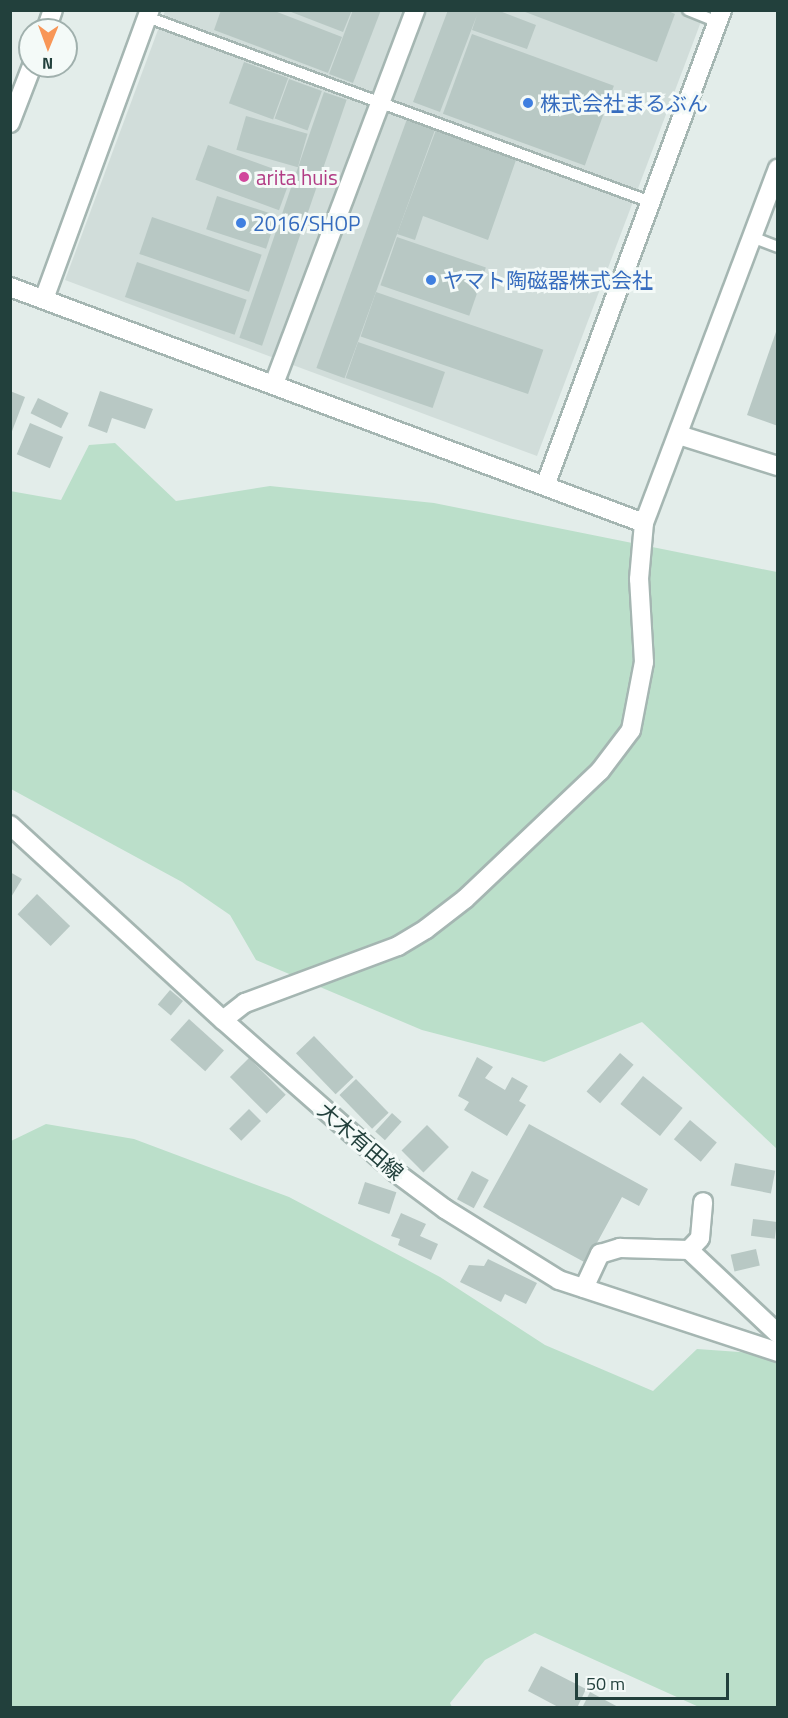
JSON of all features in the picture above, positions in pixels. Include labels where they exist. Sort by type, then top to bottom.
[{"type":"street","points":[[274,384],[415,10]]},
{"type":"street","points":[[44,299],[149,14]]},
{"type":"street","points":[[545,486],[720,16]]},
{"type":"street","points":[[10,123],[27,78]]},
{"type":"street","points":[[224,1020],[245,1003],[398,946],[426,929],[465,899],[600,771],[631,730],[640,694],[644,662],[639,579],[644,523],[679,435],[777,168]]},
{"type":"street","points":[[10,287],[644,523]]},
{"type":"street","points":[[679,435],[777,466]]},
{"type":"street","name":"大木有田線","points":[[10,825],[394,1171],[446,1209],[559,1280],[777,1352]]},
{"type":"street","points":[[689,1250],[700,1238],[703,1202]]},
{"type":"street","points":[[584,1288],[600,1254],[620,1248],[689,1250],[777,1334]]},
{"type":"lane","points":[[688,10],[720,16]]},
{"type":"lane","points":[[149,14],[651,202]]},
{"type":"lane","points":[[752,237],[777,247]]},
{"type":"shaded area","points":[[165,11],[705,11],[537,456],[65,280]]},
{"type":"green space","points":[[115,443],[176,501],[270,486],[434,503],[777,572],[777,1149],[642,1022],[544,1062],[422,1030],[256,960],[230,915],[182,882],[11,789],[10,491],[61,500],[89,445]]},
{"type":"green space","points":[[46,1124],[134,1139],[289,1197],[440,1277],[545,1345],[653,1391],[697,1349],[769,1354],[777,1359],[777,1707],[699,1707],[535,1633],[485,1660],[450,1703],[452,1707],[11,1708],[11,1141]]},
{"type":"building","points":[[221,10],[272,10],[342,37],[328,73],[214,30]]},
{"type":"building","points":[[286,10],[352,10],[343,32]]},
{"type":"building","points":[[353,10],[381,10],[353,83],[329,74]]},
{"type":"building","points":[[448,10],[497,10],[536,25],[527,49],[472,30],[477,15],[440,112],[413,102]]},
{"type":"building","points":[[520,10],[666,10],[675,14],[657,62]]},
{"type":"building","points":[[472,34],[614,86],[585,166],[443,114]]},
{"type":"building","points":[[244,62],[288,78],[273,119],[229,103]]},
{"type":"building","points":[[289,79],[322,91],[308,130],[275,118]]},
{"type":"building","points":[[324,92],[347,100],[262,346],[239,338]]},
{"type":"building","points":[[246,116],[308,134],[298,167],[236,150]]},
{"type":"building","points":[[407,119],[435,129],[345,378],[316,368]]},
{"type":"building","points":[[436,130],[516,160],[488,240],[423,216],[415,240],[397,234]]},
{"type":"building","name":"arita huis","points":[[208,145],[292,175],[279,210],[195,180]]},
{"type":"building","name":"2016/SHOP","points":[[217,196],[277,215],[266,249],[206,229]]},
{"type":"building","points":[[152,217],[262,255],[249,292],[139,254]]},
{"type":"building","points":[[397,237],[486,268],[469,316],[380,285]]},
{"type":"building","points":[[137,262],[247,300],[235,335],[125,297]]},
{"type":"building","points":[[376,292],[543,350],[528,394],[361,336]]},
{"type":"building","points":[[778,329],[778,426],[747,415]]},
{"type":"building","points":[[358,342],[445,372],[433,408],[346,378]]},
{"type":"building","points":[[10,391],[25,397],[11,434],[10,434]]},
{"type":"building","points":[[100,391],[153,409],[145,429],[112,418],[107,433],[88,426]]},
{"type":"building","points":[[38,398],[69,413],[61,428],[31,413]]},
{"type":"building","points":[[30,423],[63,437],[50,468],[17,454]]},
{"type":"building","points":[[10,872],[22,879],[10,899]]},
{"type":"building","points":[[37,894],[70,926],[51,946],[18,914]]},
{"type":"building","points":[[170,990],[183,1001],[171,1015],[158,1005]]},
{"type":"building","points":[[189,1019],[224,1050],[205,1071],[170,1040]]},
{"type":"building","points":[[314,1036],[354,1077],[336,1094],[296,1053]]},
{"type":"building","points":[[620,1053],[634,1065],[600,1103],[587,1091]]},
{"type":"building","points":[[477,1057],[493,1067],[485,1078],[505,1090],[512,1077],[528,1086],[519,1101],[526,1105],[507,1136],[464,1110],[469,1102],[458,1096]]},
{"type":"building","points":[[249,1058],[286,1095],[267,1114],[230,1077]]},
{"type":"building","points":[[643,1076],[683,1108],[660,1136],[620,1104]]},
{"type":"building","points":[[356,1079],[389,1113],[372,1129],[339,1095]]},
{"type":"building","points":[[249,1109],[261,1121],[241,1141],[229,1129]]},
{"type":"building","points":[[392,1113],[402,1122],[385,1140],[375,1132]]},
{"type":"building","points":[[690,1120],[717,1142],[701,1162],[674,1139]]},
{"type":"building","points":[[529,1124],[648,1189],[639,1206],[622,1197],[586,1263],[483,1207]]},
{"type":"building","points":[[427,1125],[449,1147],[423,1172],[402,1150]]},
{"type":"building","points":[[735,1163],[775,1171],[771,1193],[731,1186]]},
{"type":"building","points":[[472,1171],[489,1180],[474,1208],[457,1199]]},
{"type":"building","points":[[365,1182],[396,1192],[389,1214],[358,1204]]},
{"type":"building","points":[[401,1213],[426,1224],[420,1236],[438,1244],[431,1260],[398,1245],[400,1239],[391,1236]]},
{"type":"building","points":[[753,1219],[777,1222],[775,1239],[751,1236]]},
{"type":"building","points":[[756,1249],[760,1266],[734,1271],[731,1255]]},
{"type":"building","points":[[488,1259],[537,1283],[526,1304],[505,1294],[501,1302],[460,1282],[469,1265],[484,1266]]},
{"type":"building","points":[[541,1666],[586,1689],[577,1708],[560,1708],[528,1691]]},
{"type":"building","points":[[590,1692],[620,1708],[582,1708]]},
{"type":"place","name":"株式会社まるぶん","points":[[528,103]]},
{"type":"place","name":"arita huis","points":[[244,177]]},
{"type":"place","name":"2016/SHOP","points":[[241,223]]},
{"type":"place","name":"ヤマト陶磁器株式会社","points":[[431,280]]}]
